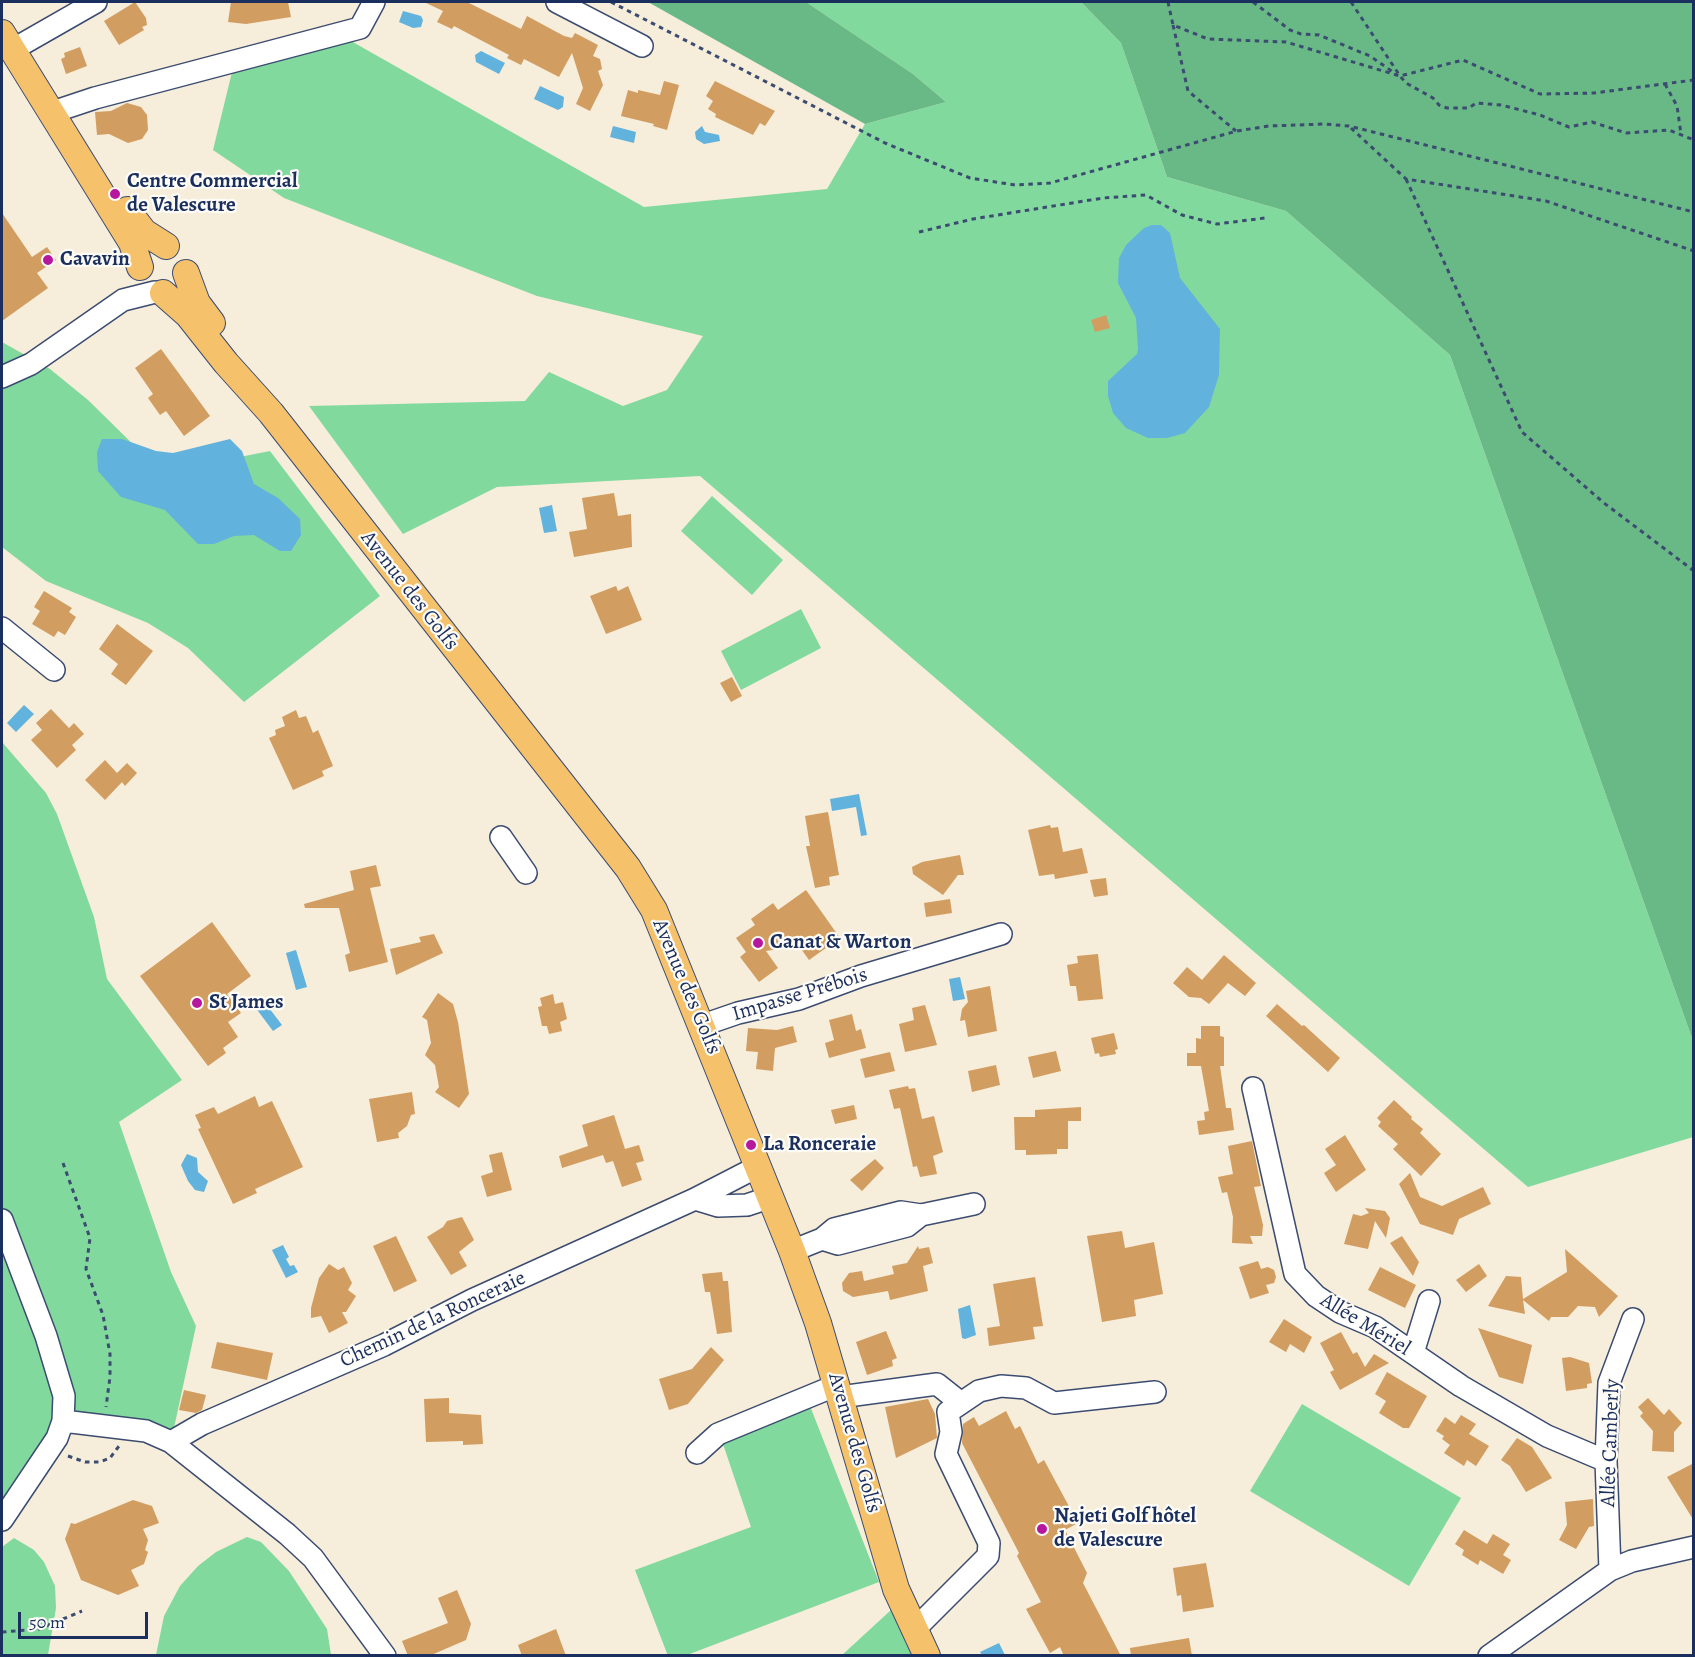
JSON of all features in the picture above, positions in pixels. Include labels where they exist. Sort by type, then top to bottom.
[{"type":"main road","name":"Avenue des Golfs","points":[[7,42],[132,243],[150,281],[188,315],[225,363],[271,413],[628,868],[654,910],[703,1025],[792,1251],[838,1391],[896,1588],[927,1656]]},
{"type":"main road","name":"Avenue des Golfs","points":[[57,119],[144,232],[166,246]]},
{"type":"main road","points":[[166,246],[179,253],[186,266],[186,273],[178,287],[150,281],[146,254],[152,249],[166,246]]},
{"type":"main road","name":"Avenue des Golfs","points":[[186,273],[197,303],[236,356],[271,413]]},
{"type":"street","points":[[7,42],[96,2]]},
{"type":"street","points":[[57,119],[95,98],[360,28],[374,2]]},
{"type":"street","points":[[557,2],[642,46]]},
{"type":"street","points":[[2,376],[31,363],[150,281]]},
{"type":"street","points":[[2,628],[54,670]]},
{"type":"street","points":[[501,837],[526,873]]},
{"type":"street","name":"Impasse Prébois","points":[[703,1025],[738,1013],[799,999],[861,976],[1001,934]]},
{"type":"street","name":"Allée Mériel","points":[[1252,1088],[1295,1274],[1316,1296],[1340,1312],[1375,1327],[1461,1386],[1547,1436],[1606,1461]]},
{"type":"street","name":"Chemin de la Ronceraie","points":[[171,1442],[202,1424],[384,1345],[472,1300],[695,1198],[759,1166]]},
{"type":"street","points":[[695,1198],[718,1206],[747,1205],[771,1197]]},
{"type":"street","points":[[792,1251],[822,1239],[838,1244],[907,1226],[921,1215],[974,1204]]},
{"type":"street","points":[[2,1220],[46,1336],[64,1396],[63,1421],[51,1447],[2,1520]]},
{"type":"street","points":[[1413,1353],[1429,1301]]},
{"type":"street","name":"Allée Camberly","points":[[1610,1570],[1606,1461],[1609,1383],[1633,1319]]},
{"type":"street","points":[[697,1453],[717,1434],[838,1391],[937,1384],[962,1403]]},
{"type":"street","points":[[914,1630],[988,1556],[989,1543],[945,1454],[951,1432],[948,1412],[980,1391],[1001,1386],[1026,1388],[1054,1403],[1155,1392]]},
{"type":"street","points":[[63,1421],[146,1431],[171,1442],[287,1534],[313,1558],[385,1656]]},
{"type":"street","points":[[1489,1656],[1610,1570],[1632,1561],[1694,1547]]},
{"type":"path","points":[[611,2],[885,143],[970,178],[1015,185],[1050,183],[1237,131],[1300,124],[1349,126],[1694,212]]},
{"type":"path","points":[[1168,2],[1188,91],[1237,131]]},
{"type":"path","points":[[1253,2],[1290,30],[1319,36],[1370,56],[1400,76]]},
{"type":"path","points":[[1351,2],[1406,83],[1447,108],[1469,108],[1476,103],[1501,105],[1540,115],[1569,127],[1592,122],[1626,133],[1669,130],[1694,140]]},
{"type":"path","points":[[1173,25],[1208,39],[1286,42],[1400,76],[1463,60],[1540,94],[1594,93],[1694,80]]},
{"type":"path","points":[[1665,84],[1677,106],[1680,135]]},
{"type":"path","points":[[1349,126],[1406,179],[1522,432],[1604,503],[1694,571]]},
{"type":"path","points":[[1406,179],[1546,201],[1694,251]]},
{"type":"path","points":[[919,232],[973,219],[1103,198],[1146,195],[1182,214],[1217,224],[1265,218]]},
{"type":"path","points":[[63,1163],[90,1238],[86,1269],[103,1315],[110,1377],[105,1412]]},
{"type":"path","points":[[51,1447],[72,1458],[100,1462],[110,1458],[121,1445],[117,1437]]},
{"type":"path","points":[[2,1632],[39,1629],[82,1611]]},
{"type":"green space","points":[[648,2],[806,2],[913,74],[946,102],[865,124]]},
{"type":"green space","points":[[806,2],[1081,2],[1121,43],[1167,177],[1286,211],[1450,355],[1693,1041],[1693,1137],[1528,1187],[700,476],[497,487],[403,534],[309,406],[525,401],[549,372],[623,406],[667,390],[703,336],[537,296],[284,198],[213,150],[232,72],[351,41],[644,207],[827,189],[865,124],[946,102],[913,74]]},
{"type":"green space","points":[[1081,2],[1693,2],[1693,1041],[1450,355],[1286,211],[1167,177],[1121,43]]},
{"type":"green space","points":[[2,342],[50,369],[88,400],[146,457],[189,467],[270,451],[380,596],[244,702],[188,648],[148,623],[46,581],[2,547]]},
{"type":"green space","points":[[712,496],[783,560],[752,595],[681,531]]},
{"type":"green space","points":[[801,609],[821,648],[741,690],[721,651]]},
{"type":"green space","points":[[2,742],[46,793],[57,814],[94,917],[107,979],[182,1080],[119,1122],[171,1272],[196,1326],[174,1428],[163,1431],[92,1414],[50,1428],[47,1443],[2,1501]]},
{"type":"green space","points":[[1302,1404],[1461,1498],[1409,1586],[1250,1491]]},
{"type":"green space","points":[[810,1406],[879,1582],[687,1655],[668,1656],[635,1570],[751,1527],[722,1441]]},
{"type":"green space","points":[[247,1537],[261,1542],[289,1571],[327,1629],[331,1655],[156,1655],[164,1616],[180,1586],[198,1566],[216,1552]]},
{"type":"green space","points":[[14,1538],[34,1550],[44,1562],[55,1586],[56,1608],[48,1655],[2,1655],[2,1547]]},
{"type":"green space","points":[[905,1602],[930,1656],[841,1656],[891,1610]]},
{"type":"water","points":[[403,11],[421,16],[423,20],[421,27],[413,28],[399,22]]},
{"type":"water","points":[[481,51],[505,63],[499,74],[476,62],[475,55]]},
{"type":"water","points":[[540,86],[564,97],[563,107],[558,110],[534,99]]},
{"type":"water","points":[[613,126],[636,132],[634,143],[610,137]]},
{"type":"water","points":[[702,126],[705,132],[719,135],[720,141],[704,144],[696,139],[695,132]]},
{"type":"water","points":[[1161,225],[1170,233],[1180,278],[1220,329],[1219,375],[1209,407],[1185,433],[1167,438],[1148,438],[1126,428],[1113,413],[1108,396],[1108,381],[1137,354],[1138,349],[1136,318],[1118,283],[1119,258],[1126,245],[1144,228]]},
{"type":"water","points":[[102,439],[122,439],[156,451],[173,453],[230,439],[242,451],[254,484],[278,498],[300,519],[301,535],[291,551],[280,551],[254,535],[234,536],[214,544],[198,544],[165,510],[121,497],[98,471],[97,452]]},
{"type":"water","points":[[552,505],[557,531],[544,533],[539,508]]},
{"type":"water","points":[[24,705],[34,714],[16,732],[7,723]]},
{"type":"water","points":[[859,794],[867,835],[861,836],[856,807],[832,811],[830,799]]},
{"type":"water","points":[[296,950],[307,987],[296,990],[286,953]]},
{"type":"water","points":[[960,977],[965,999],[953,1001],[949,979]]},
{"type":"water","points":[[263,1000],[282,1025],[273,1031],[255,1007]]},
{"type":"water","points":[[187,1154],[197,1158],[198,1172],[208,1181],[204,1192],[195,1190],[188,1181],[181,1165]]},
{"type":"water","points":[[283,1245],[289,1257],[286,1259],[290,1266],[294,1265],[298,1272],[286,1278],[272,1250]]},
{"type":"water","points":[[970,1305],[976,1335],[965,1339],[962,1338],[958,1309]]},
{"type":"water","points":[[999,1643],[1005,1655],[982,1655],[980,1652]]},
{"type":"building","points":[[135,2],[146,18],[147,25],[142,27],[144,30],[119,45],[104,21]]},
{"type":"building","points":[[231,2],[288,2],[291,17],[246,24],[228,22]]},
{"type":"building","points":[[424,2],[467,2],[521,29],[527,16],[564,36],[572,38],[575,33],[598,45],[593,56],[600,59],[602,69],[598,71],[603,85],[590,111],[576,104],[583,88],[572,53],[559,77],[524,59],[521,65],[507,58],[509,55],[454,26],[452,29],[437,22],[443,11]]},
{"type":"building","points":[[80,47],[87,66],[66,74],[61,59],[65,57],[64,53]]},
{"type":"building","points":[[664,81],[679,85],[667,130],[653,126],[654,124],[621,116],[628,90],[660,95]]},
{"type":"building","points":[[715,81],[775,111],[765,126],[760,123],[753,135],[715,117],[716,114],[708,109],[713,101],[706,96]]},
{"type":"building","points":[[127,103],[141,107],[147,115],[148,130],[142,139],[128,143],[109,134],[97,135],[95,112],[111,111]]},
{"type":"building","points":[[2,213],[32,257],[47,247],[56,260],[37,273],[48,288],[2,321]]},
{"type":"building","points":[[1106,315],[1110,328],[1095,332],[1091,320]]},
{"type":"building","points":[[161,349],[210,416],[184,436],[166,411],[160,415],[148,398],[153,394],[135,368]]},
{"type":"building","points":[[614,493],[618,516],[631,514],[632,547],[574,557],[569,532],[587,529],[582,498]]},
{"type":"building","points":[[616,586],[618,591],[628,586],[642,620],[606,634],[590,596]]},
{"type":"building","points":[[44,591],[72,608],[69,612],[76,617],[65,635],[58,631],[54,637],[32,624],[40,611],[34,607]]},
{"type":"building","points":[[117,624],[153,651],[126,685],[111,674],[118,664],[99,649]]},
{"type":"building","points":[[732,677],[742,696],[731,702],[720,683]]},
{"type":"building","points":[[51,709],[69,728],[74,723],[84,734],[72,745],[76,750],[57,768],[31,740],[42,730],[36,723]]},
{"type":"building","points":[[296,710],[299,718],[306,716],[313,733],[318,730],[333,766],[322,771],[324,776],[293,790],[269,738],[276,735],[275,730],[285,726],[282,717]]},
{"type":"building","points":[[105,760],[117,773],[127,763],[137,773],[125,786],[122,782],[105,800],[85,780]]},
{"type":"building","points":[[828,812],[839,875],[829,877],[830,885],[815,888],[806,846],[810,846],[805,816]]},
{"type":"building","points":[[1050,825],[1051,828],[1058,827],[1063,852],[1082,848],[1088,873],[1055,879],[1054,874],[1039,876],[1028,830]]},
{"type":"building","points":[[960,855],[964,875],[958,875],[943,895],[913,874],[912,867],[922,862]]},
{"type":"building","points":[[376,865],[381,886],[370,888],[388,962],[349,972],[345,955],[350,953],[339,908],[305,908],[304,904],[354,890],[350,871]]},
{"type":"building","points":[[1106,878],[1108,895],[1094,897],[1090,880]]},
{"type":"building","points":[[806,890],[840,938],[809,960],[799,946],[766,951],[778,968],[759,982],[740,957],[746,952],[736,938],[755,925],[751,919],[773,903],[778,910]]},
{"type":"building","points":[[950,899],[952,913],[926,917],[924,903]]},
{"type":"building","name":"St James","points":[[212,922],[251,976],[227,994],[241,1013],[228,1022],[238,1037],[223,1048],[226,1053],[208,1066],[140,976]]},
{"type":"building","points":[[434,934],[443,953],[396,975],[390,949],[421,942],[419,937]]},
{"type":"building","points":[[1098,954],[1103,999],[1078,1001],[1076,986],[1070,986],[1067,965],[1078,963],[1077,956]]},
{"type":"building","points":[[1224,955],[1256,983],[1245,996],[1228,983],[1209,1004],[1201,998],[1189,997],[1173,983],[1187,967],[1202,980]]},
{"type":"building","points":[[990,986],[997,1031],[968,1037],[965,1020],[960,1021],[962,1009],[968,1002],[966,991]]},
{"type":"building","points":[[438,993],[453,1004],[458,1022],[469,1094],[459,1108],[435,1092],[439,1087],[435,1065],[425,1055],[431,1043],[427,1020],[422,1017]]},
{"type":"building","points":[[553,994],[555,1004],[563,1002],[567,1019],[560,1022],[562,1031],[549,1034],[547,1026],[542,1026],[538,1007],[542,1006],[540,998]]},
{"type":"building","points":[[1277,1004],[1340,1058],[1328,1072],[1266,1016]]},
{"type":"building","points":[[925,1005],[937,1045],[905,1052],[899,1024],[914,1020],[912,1008]]},
{"type":"building","points":[[852,1014],[856,1031],[861,1029],[866,1048],[829,1058],[825,1043],[834,1040],[829,1020]]},
{"type":"building","points":[[793,1026],[797,1042],[775,1048],[773,1071],[756,1069],[758,1052],[746,1051],[748,1028],[777,1030]]},
{"type":"building","points":[[1201,1026],[1220,1026],[1220,1036],[1224,1037],[1224,1066],[1220,1066],[1226,1108],[1231,1108],[1234,1130],[1199,1135],[1197,1121],[1205,1120],[1204,1112],[1209,1111],[1201,1066],[1187,1066],[1187,1053],[1196,1053],[1196,1038],[1201,1039]]},
{"type":"building","points":[[1114,1033],[1118,1049],[1115,1050],[1116,1054],[1100,1057],[1099,1053],[1095,1054],[1091,1038]]},
{"type":"building","points":[[1056,1051],[1061,1071],[1033,1078],[1028,1057]]},
{"type":"building","points":[[890,1052],[895,1071],[865,1078],[860,1059]]},
{"type":"building","points":[[996,1065],[1000,1085],[972,1092],[968,1071]]},
{"type":"building","points":[[908,1086],[909,1089],[915,1088],[922,1119],[934,1116],[943,1152],[933,1156],[937,1174],[920,1177],[917,1166],[913,1167],[900,1108],[894,1109],[889,1090]]},
{"type":"building","points":[[412,1092],[415,1114],[411,1115],[407,1126],[398,1133],[399,1138],[377,1142],[369,1099]]},
{"type":"building","points":[[255,1096],[259,1107],[272,1101],[303,1167],[255,1189],[257,1193],[233,1204],[198,1129],[201,1128],[195,1115],[214,1107],[218,1114]]},
{"type":"building","points":[[1394,1100],[1423,1129],[1420,1133],[1441,1154],[1421,1176],[1393,1149],[1398,1144],[1378,1126],[1381,1122],[1377,1118]]},
{"type":"building","points":[[854,1105],[857,1119],[835,1124],[831,1110]]},
{"type":"building","points":[[1081,1107],[1081,1121],[1068,1121],[1068,1149],[1057,1149],[1057,1154],[1026,1155],[1026,1150],[1015,1150],[1014,1117],[1035,1117],[1035,1110]]},
{"type":"building","points":[[614,1115],[625,1149],[639,1145],[644,1161],[636,1163],[642,1180],[622,1187],[613,1161],[606,1163],[603,1155],[562,1168],[559,1156],[588,1146],[582,1125]]},
{"type":"building","points":[[1345,1135],[1366,1170],[1336,1192],[1324,1173],[1336,1165],[1325,1149]]},
{"type":"building","points":[[1252,1141],[1261,1186],[1254,1187],[1263,1225],[1262,1236],[1250,1236],[1253,1244],[1232,1243],[1233,1217],[1227,1192],[1222,1193],[1218,1177],[1233,1174],[1228,1146]]},
{"type":"building","points":[[502,1152],[512,1190],[487,1197],[481,1176],[493,1172],[489,1155]]},
{"type":"building","points":[[875,1159],[884,1168],[862,1191],[850,1180]]},
{"type":"building","points":[[1410,1173],[1420,1197],[1442,1206],[1483,1187],[1491,1204],[1459,1219],[1453,1235],[1420,1224],[1399,1184]]},
{"type":"building","points":[[1365,1208],[1385,1211],[1390,1218],[1386,1238],[1375,1221],[1368,1249],[1344,1244],[1353,1214],[1361,1216],[1369,1213]]},
{"type":"building","points":[[462,1217],[474,1240],[459,1252],[467,1266],[451,1275],[427,1237],[443,1227],[447,1221]]},
{"type":"building","points":[[1122,1231],[1125,1248],[1154,1242],[1163,1294],[1134,1300],[1136,1316],[1102,1322],[1087,1236]]},
{"type":"building","points":[[396,1236],[417,1281],[394,1292],[373,1246]]},
{"type":"building","points":[[1402,1236],[1419,1262],[1413,1276],[1390,1243]]},
{"type":"building","points":[[918,1246],[919,1249],[929,1247],[933,1263],[923,1266],[928,1291],[890,1300],[888,1291],[853,1297],[843,1291],[842,1283],[849,1273],[862,1271],[864,1281],[894,1274],[892,1266],[907,1263]]},
{"type":"building","points":[[1565,1249],[1618,1296],[1599,1317],[1595,1307],[1578,1306],[1568,1317],[1551,1317],[1549,1321],[1523,1300],[1525,1314],[1488,1306],[1506,1276],[1521,1277],[1523,1299],[1567,1272]]},
{"type":"building","points":[[1258,1261],[1261,1269],[1268,1267],[1274,1270],[1276,1277],[1274,1283],[1266,1285],[1269,1293],[1250,1299],[1239,1267]]},
{"type":"building","points":[[329,1264],[338,1270],[344,1267],[352,1283],[348,1290],[356,1296],[346,1312],[342,1312],[348,1323],[329,1333],[321,1316],[311,1318],[311,1308],[319,1278]]},
{"type":"building","points":[[1479,1264],[1487,1276],[1466,1292],[1456,1280]]},
{"type":"building","points":[[1380,1267],[1416,1285],[1405,1308],[1368,1290]]},
{"type":"building","points":[[722,1272],[723,1281],[728,1281],[732,1332],[717,1334],[710,1292],[705,1292],[702,1274]]},
{"type":"building","points":[[1035,1277],[1043,1326],[1033,1327],[1035,1339],[989,1346],[987,1328],[1000,1326],[993,1284]]},
{"type":"building","points":[[1284,1319],[1312,1337],[1304,1353],[1290,1344],[1286,1352],[1269,1342]]},
{"type":"building","points":[[1478,1328],[1532,1345],[1523,1384],[1499,1377]]},
{"type":"building","points":[[886,1331],[897,1358],[892,1360],[893,1366],[867,1375],[856,1342]]},
{"type":"building","points":[[1341,1332],[1353,1354],[1357,1352],[1365,1367],[1374,1354],[1389,1363],[1340,1390],[1330,1372],[1334,1370],[1320,1343]]},
{"type":"building","points":[[217,1342],[273,1353],[267,1380],[211,1368]]},
{"type":"building","points":[[711,1347],[724,1360],[688,1404],[669,1410],[659,1379],[692,1369]]},
{"type":"building","points":[[1570,1357],[1589,1363],[1592,1383],[1587,1384],[1587,1388],[1566,1391],[1562,1358]]},
{"type":"building","points":[[1387,1372],[1427,1396],[1409,1428],[1403,1428],[1379,1413],[1386,1401],[1375,1394]]},
{"type":"building","points":[[184,1390],[206,1395],[202,1410],[196,1413],[179,1410]]},
{"type":"building","points":[[449,1398],[449,1413],[481,1415],[483,1444],[463,1445],[463,1441],[426,1442],[424,1399]]},
{"type":"building","points":[[1648,1398],[1664,1415],[1669,1409],[1682,1423],[1674,1432],[1674,1452],[1652,1451],[1653,1431],[1640,1416],[1643,1413],[1638,1407]]},
{"type":"building","points":[[928,1399],[935,1414],[937,1438],[896,1458],[885,1407]]},
{"type":"building","name":"Najeti Golf hôtel de Valescure","points":[[1006,1411],[1015,1429],[1020,1426],[1038,1464],[1044,1460],[1078,1523],[1065,1530],[1087,1573],[1083,1583],[1121,1656],[1064,1656],[1060,1647],[1050,1653],[1026,1609],[1041,1602],[1017,1556],[1019,1553],[962,1443],[963,1424],[974,1417],[979,1426]]},
{"type":"building","points":[[1461,1415],[1476,1424],[1469,1434],[1489,1446],[1476,1466],[1467,1460],[1464,1466],[1444,1453],[1450,1445],[1442,1439],[1444,1436],[1436,1431],[1445,1417],[1455,1424]]},
{"type":"building","points":[[1517,1438],[1532,1447],[1552,1478],[1526,1492],[1510,1466],[1501,1460]]},
{"type":"building","points":[[1694,1463],[1694,1521],[1667,1477]]},
{"type":"building","points":[[1593,1499],[1594,1526],[1589,1527],[1576,1549],[1559,1540],[1567,1525],[1565,1502]]},
{"type":"building","points":[[133,1500],[152,1506],[159,1523],[143,1529],[148,1540],[145,1550],[148,1552],[144,1564],[131,1570],[139,1586],[118,1595],[81,1580],[65,1539],[71,1523],[75,1524]]},
{"type":"building","points":[[1464,1530],[1487,1544],[1493,1534],[1510,1544],[1503,1555],[1511,1560],[1503,1574],[1480,1560],[1478,1565],[1462,1555],[1464,1550],[1455,1544]]},
{"type":"building","points":[[1206,1563],[1214,1607],[1183,1612],[1181,1595],[1177,1596],[1173,1568]]},
{"type":"building","points":[[457,1590],[471,1624],[466,1640],[429,1656],[408,1656],[402,1641],[448,1623],[438,1598]]},
{"type":"building","points":[[556,1629],[566,1656],[522,1656],[518,1645]]},
{"type":"building","points":[[1189,1638],[1192,1656],[1131,1656],[1130,1648]]},
{"type":"place","name":"Centre Commercial de Valescure","points":[[115,194]]},
{"type":"place","name":"Cavavin","points":[[48,260]]},
{"type":"place","name":"Canat & Warton","points":[[758,943]]},
{"type":"place","name":"St James","points":[[197,1003]]},
{"type":"place","name":"La Ronceraie","points":[[751,1145]]},
{"type":"place","name":"Najeti Golf hôtel de Valescure","points":[[1042,1529]]}]
